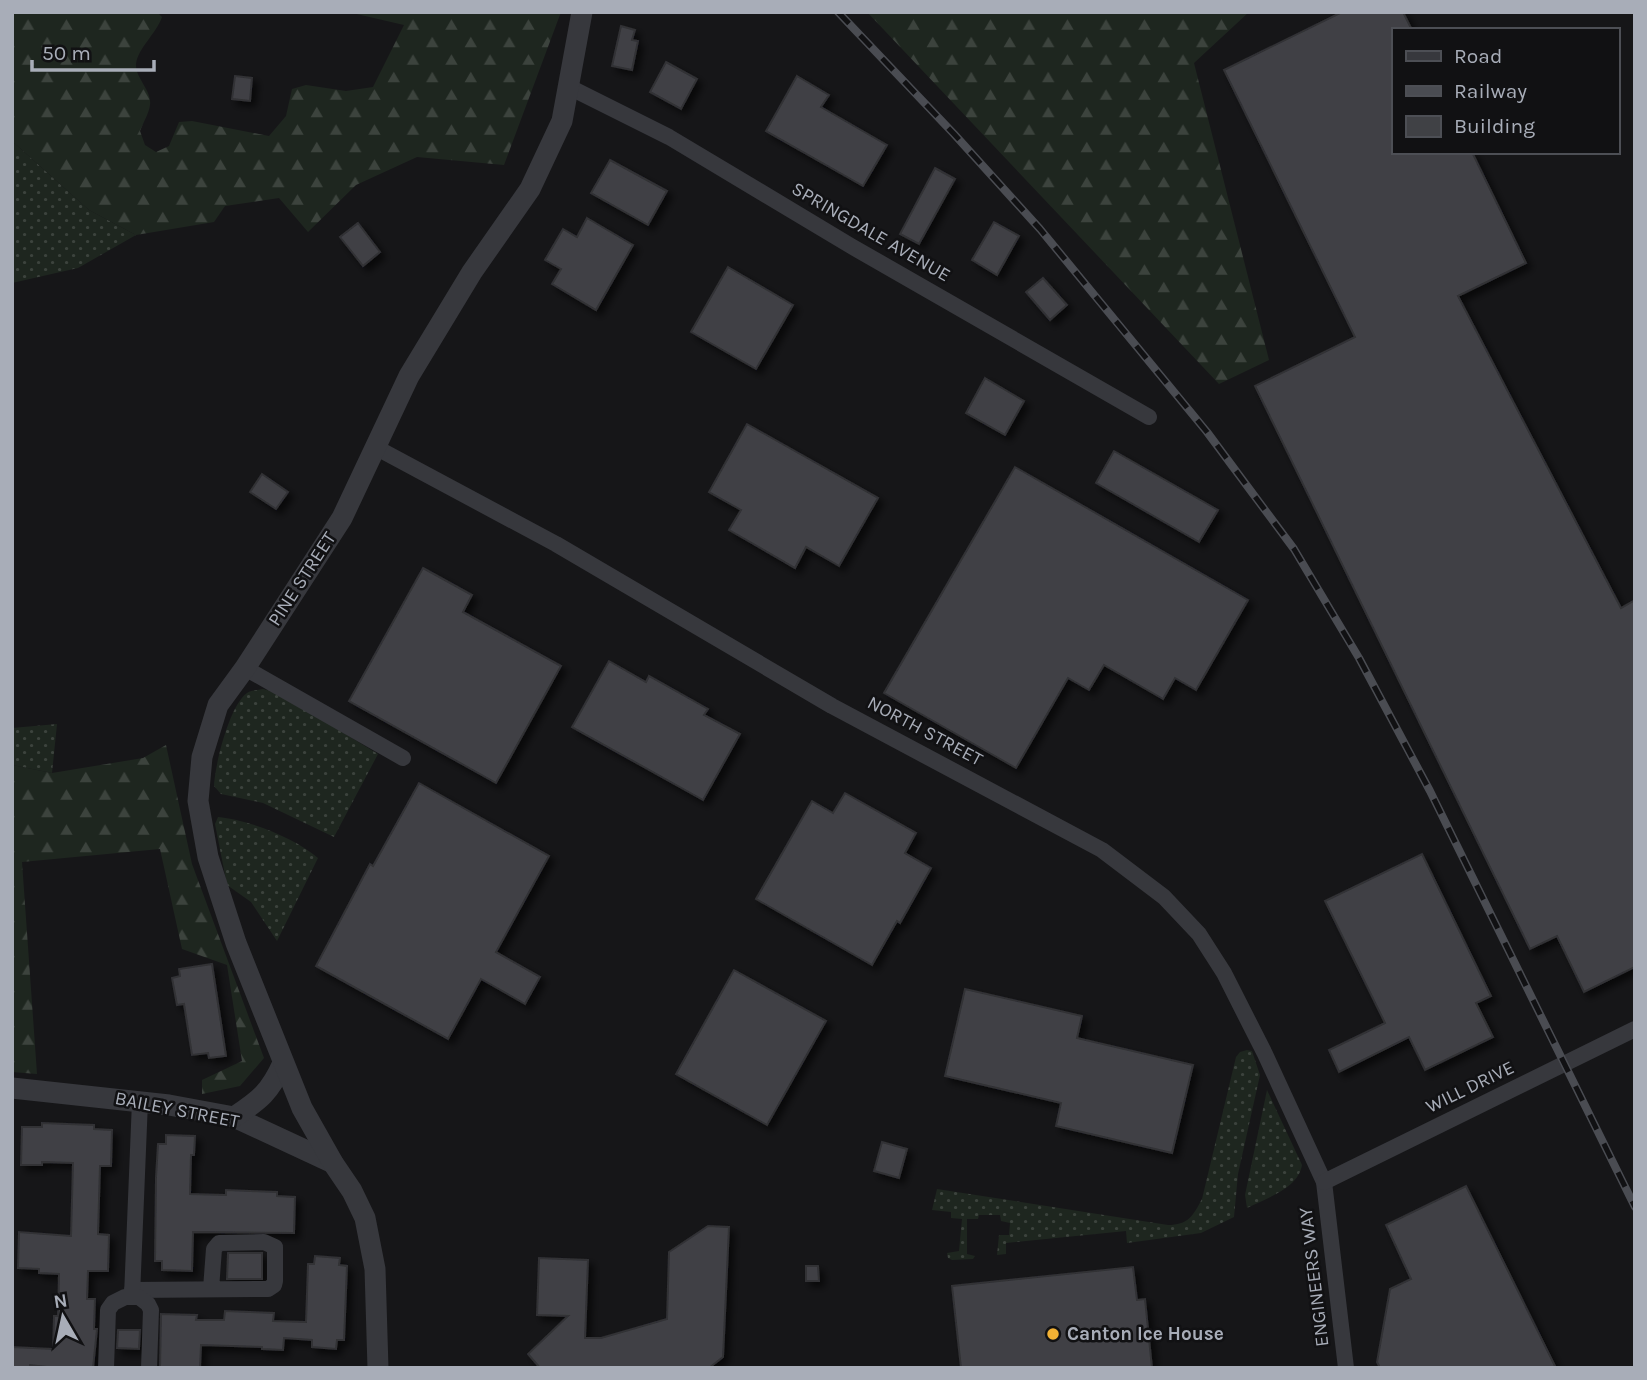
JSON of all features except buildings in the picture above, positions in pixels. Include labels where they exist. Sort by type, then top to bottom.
[{"type":"street","name":"PINE STREET","points":[[378,1368],[375,1269],[365,1218],[352,1191],[302,1108],[236,943],[208,857],[198,801],[202,757],[218,705],[342,518],[409,376],[472,272],[530,189],[562,121],[582,12]]},
{"type":"street","name":"SPRINGDALE AVENUE","points":[[569,87],[669,137],[851,246],[1149,417]]},
{"type":"street","name":"NORTH STREET","points":[[375,447],[556,544],[832,706],[1102,850],[1137,874],[1164,897],[1199,934],[1224,973],[1324,1182]]},
{"type":"street","points":[[245,668],[403,758]]},
{"type":"street","name":"WILL DRIVE","points":[[1324,1182],[1635,1030]]},
{"type":"street","points":[[234,1117],[259,1101],[275,1080],[283,1063]]},
{"type":"street","name":"BAILEY STREET","points":[[12,1088],[140,1101],[234,1117],[333,1163]]},
{"type":"street","points":[[132,1293],[140,1101]]},
{"type":"street","name":"ENGINEERS WAY","points":[[1324,1182],[1346,1368]]},
{"type":"street","points":[[106,1368],[108,1310],[113,1303],[132,1293],[271,1288],[275,1281],[275,1247],[264,1242],[219,1243],[214,1249],[211,1289]]},
{"type":"street","points":[[132,1293],[145,1300],[151,1310],[149,1368]]},
{"type":"green space","points":[[12,12],[157,12],[162,17],[140,52],[136,64],[150,100],[140,131],[145,145],[156,152],[169,146],[179,122],[192,121],[269,136],[286,116],[292,89],[306,85],[346,91],[373,87],[404,25],[348,12],[561,12],[504,165],[417,157],[356,185],[308,232],[279,198],[225,206],[214,222],[136,235],[89,210],[12,141]]},
{"type":"green space","points":[[867,12],[1249,12],[1194,63],[1269,360],[1219,384]]},
{"type":"green space","points":[[12,141],[89,210],[136,235],[78,268],[12,283]]},
{"type":"green space","points":[[263,689],[278,693],[378,754],[334,837],[263,803],[221,794],[214,786],[220,751],[234,710],[247,693]]},
{"type":"green space","points":[[57,724],[52,773],[12,765],[12,728]]},
{"type":"green space","points":[[166,745],[192,864],[264,1058],[240,1086],[202,1094],[202,1080],[242,1061],[227,965],[182,949],[160,849],[22,862],[37,1074],[12,1072],[12,765],[52,773],[143,758]]},
{"type":"green space","points":[[218,817],[271,831],[318,858],[277,941],[251,902],[227,885],[215,824]]},
{"type":"green space","points":[[1247,1050],[1252,1051],[1260,1075],[1238,1174],[1234,1217],[1201,1233],[1127,1243],[1126,1231],[1006,1243],[1006,1254],[997,1255],[999,1235],[1009,1235],[1010,1223],[1001,1221],[1000,1215],[979,1215],[978,1219],[967,1219],[967,1254],[975,1256],[973,1259],[948,1258],[947,1253],[959,1251],[962,1219],[951,1218],[951,1212],[932,1210],[937,1189],[1168,1225],[1185,1221],[1193,1215],[1202,1199],[1236,1057]]},
{"type":"green space","points":[[1267,1090],[1302,1165],[1288,1187],[1247,1208],[1245,1195]]},
{"type":"railway","points":[[838,12],[1040,229],[1207,432],[1294,549],[1359,658],[1430,791],[1635,1207]]},
{"type":"place","name":"Canton Ice House","points":[[1053,1334]]}]
